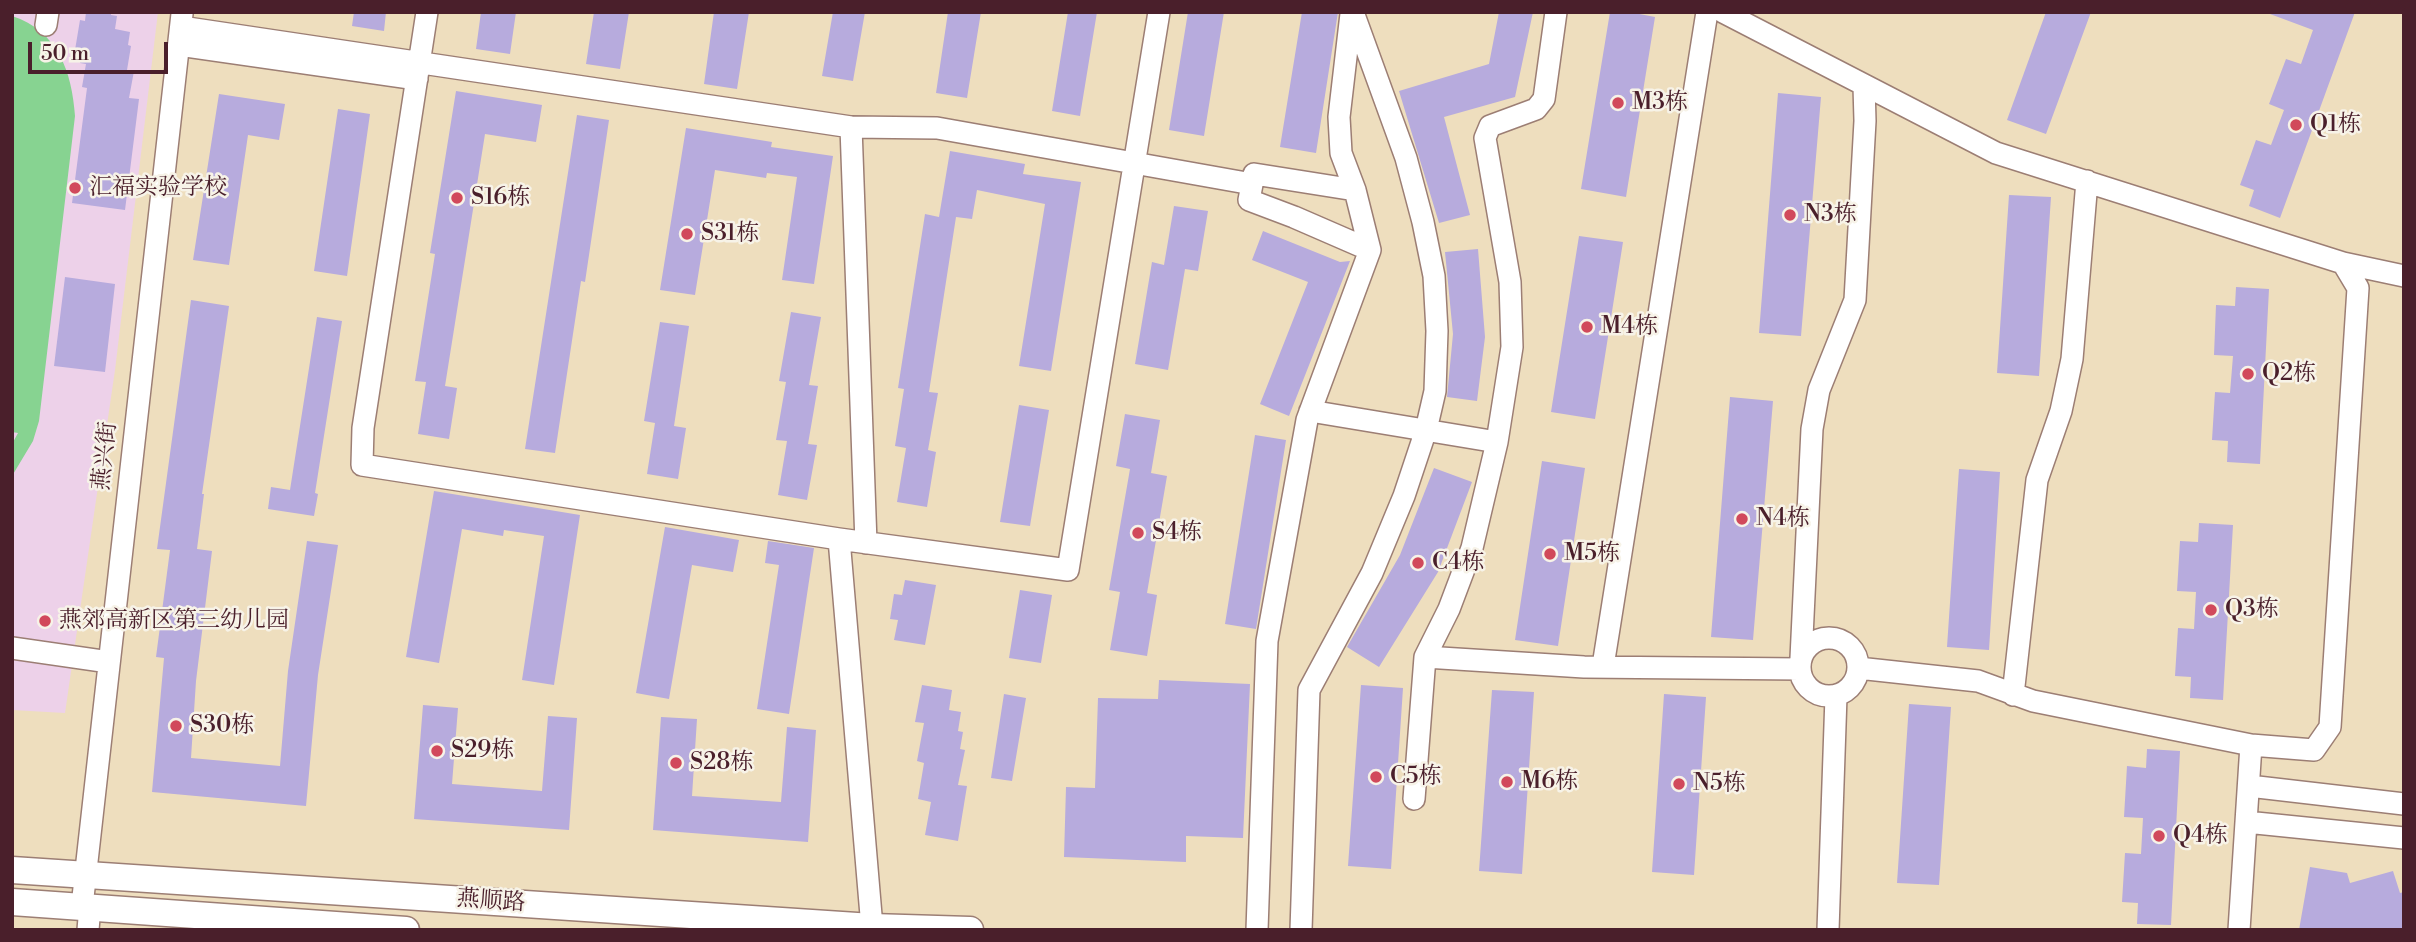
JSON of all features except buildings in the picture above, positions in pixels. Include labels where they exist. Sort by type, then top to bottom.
[{"type":"main road","name":"燕顺路","points":[[12,870],[872,927],[970,930]]},
{"type":"main road","points":[[12,902],[87,914],[406,930]]},
{"type":"street","points":[[427,12],[363,428],[362,465],[839,539],[1068,570],[1159,12]]},
{"type":"street","points":[[1257,930],[1267,641],[1310,411],[1370,250],[1355,190],[1341,153],[1339,117],[1352,12]]},
{"type":"street","points":[[1301,930],[1309,690],[1372,573],[1404,496],[1426,430],[1435,391],[1437,331],[1434,276],[1406,158],[1352,12]]},
{"type":"street","points":[[1413,800],[1425,657],[1449,609],[1472,548],[1497,442],[1511,346],[1510,282],[1485,138],[1490,126],[1536,109],[1544,99],[1556,12]]},
{"type":"street","points":[[1603,666],[1707,12]]},
{"type":"street","points":[[1724,12],[1996,153],[2343,263],[2404,276]]},
{"type":"street","points":[[181,28],[418,70],[850,127],[937,128],[1252,184]]},
{"type":"street","name":"燕兴街","points":[[87,914],[85,875],[181,28]]},
{"type":"street","points":[[1800,664],[1807,648],[1816,641],[1827,638],[1836,639],[1852,649],[1858,668],[1850,687],[1830,696],[1809,689],[1803,682],[1800,664],[1812,429],[1819,390],[1854,300],[1865,121],[1864,86]]},
{"type":"street","points":[[850,127],[866,543]]},
{"type":"street","points":[[1355,190],[1254,174],[1249,200],[1370,250]]},
{"type":"street","points":[[2013,695],[2037,480],[2061,411],[2072,359],[2087,181]]},
{"type":"street","points":[[1858,668],[1978,681],[2033,701],[2251,745],[2314,750],[2330,726],[2358,288],[2343,263]]},
{"type":"street","points":[[1310,411],[1497,442]]},
{"type":"street","points":[[839,539],[872,927]]},
{"type":"street","points":[[12,648],[109,662]]},
{"type":"street","points":[[1425,657],[1603,666],[1800,664]]},
{"type":"street","points":[[1817,930],[1830,696]]},
{"type":"street","points":[[1828,930],[1830,696]]},
{"type":"street","points":[[2239,930],[2251,745]]},
{"type":"street","points":[[2249,786],[2404,804]]},
{"type":"street","points":[[2246,822],[2404,838]]},
{"type":"shaded area","name":"汇福实验学校","points":[[12,12],[158,12],[115,370],[65,713],[12,710]]},
{"type":"green space","points":[[12,16],[41,32],[60,55],[70,84],[75,116],[39,421],[33,441],[12,476],[12,444],[18,433],[12,432]]},
{"type":"place","name":"M3栋","points":[[1618,103]]},
{"type":"place","name":"Q1栋","points":[[2296,125]]},
{"type":"place","name":"汇福实验学校","points":[[75,188]]},
{"type":"place","name":"S16栋","points":[[457,198]]},
{"type":"place","name":"N3栋","points":[[1790,215]]},
{"type":"place","name":"S31栋","points":[[687,234]]},
{"type":"place","name":"M4栋","points":[[1587,327]]},
{"type":"place","name":"Q2栋","points":[[2248,374]]},
{"type":"place","name":"N4栋","points":[[1742,519]]},
{"type":"place","name":"S4栋","points":[[1138,533]]},
{"type":"place","name":"M5栋","points":[[1550,554]]},
{"type":"place","name":"C4栋","points":[[1418,563]]},
{"type":"place","name":"Q3栋","points":[[2211,610]]},
{"type":"place","name":"燕郊高新区第三幼儿园","points":[[45,621]]},
{"type":"place","name":"S30栋","points":[[176,726]]},
{"type":"place","name":"S29栋","points":[[437,751]]},
{"type":"place","name":"S28栋","points":[[676,763]]},
{"type":"place","name":"C5栋","points":[[1376,777]]},
{"type":"place","name":"M6栋","points":[[1507,782]]},
{"type":"place","name":"N5栋","points":[[1679,784]]},
{"type":"place","name":"Q4栋","points":[[2159,836]]}]
